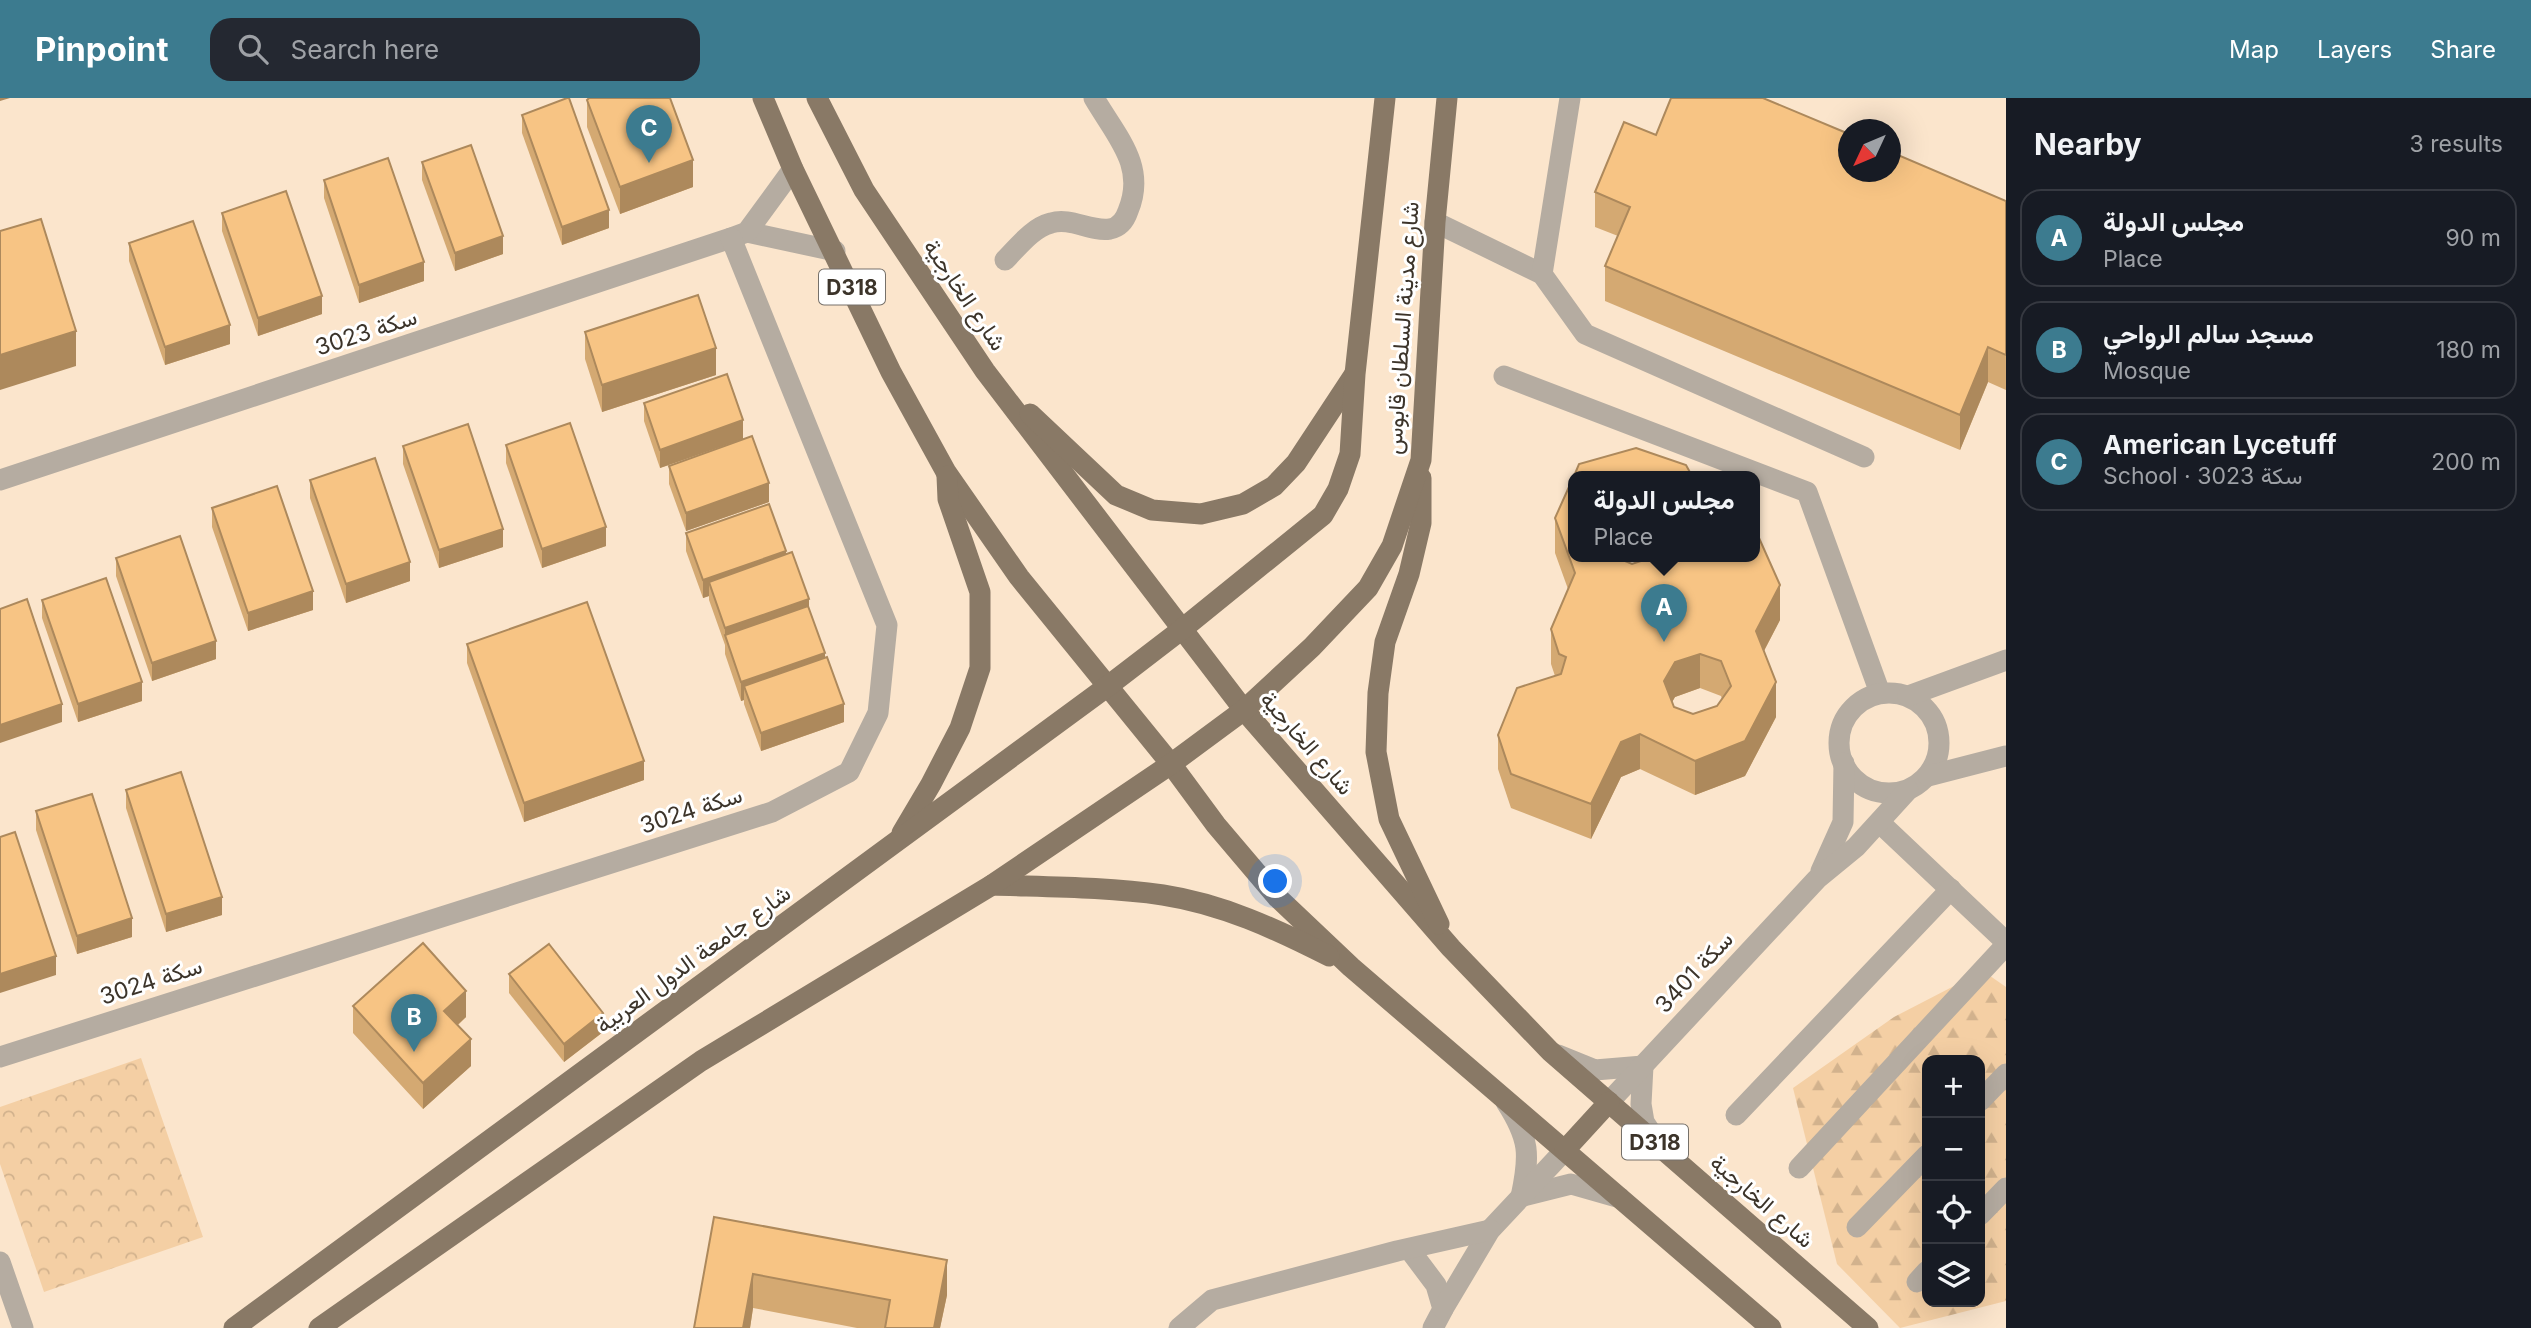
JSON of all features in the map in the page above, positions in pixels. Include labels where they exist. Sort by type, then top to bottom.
[{"type":"main road","name":"D318","points":[[763,98],[793,169],[835,251],[891,372],[946,472],[1019,577],[1171,764],[1216,825],[1277,897],[1351,967],[1771,1328]]},
{"type":"main road","name":"شارع الخارجية","points":[[817,98],[864,190],[985,371],[1244,710],[1451,948],[1550,1051],[1868,1328]]},
{"type":"main road","name":"شارع مدينة السلطان قابوس","points":[[1181,630],[1322,515],[1338,489],[1350,454],[1355,374],[1385,98]]},
{"type":"main road","name":"شارع مدينة السلطان قابوس","points":[[1244,710],[1312,647],[1368,588],[1392,546],[1421,460],[1447,98]]},
{"type":"main road","points":[[985,371],[1116,495],[1153,510],[1201,514],[1243,504],[1274,486],[1296,463],[1355,374]]},
{"type":"main road","points":[[1421,460],[1421,523],[1409,574],[1385,642],[1378,693],[1376,752],[1389,819],[1451,948]]},
{"type":"main road","points":[[895,844],[960,728],[980,668],[980,592],[948,499],[946,472]]},
{"type":"main road","name":"شارع جامعة الدول العربية","points":[[234,1328],[895,844],[1181,630]]},
{"type":"main road","points":[[319,1328],[701,1061],[992,885],[1171,764],[1244,710]]},
{"type":"main road","points":[[992,885],[1164,895],[1230,912],[1275,929],[1351,967]]},
{"type":"main road","points":[[1565,1150],[1609,1102]]},
{"type":"street","points":[[1542,274],[1570,98]]},
{"type":"street","points":[[1005,260],[1038,228],[1054,221],[1101,229],[1114,228],[1125,220],[1134,198],[1136,181],[1132,162],[1104,101]]},
{"type":"street","points":[[793,169],[739,235],[835,251]]},
{"type":"street","points":[[1436,222],[1542,274],[1585,334],[1864,457]]},
{"type":"street","name":"سكة 3023","points":[[0,481],[739,235]]},
{"type":"street","name":"سكة 3024","points":[[0,1057],[772,812],[849,772],[878,713],[887,625],[739,235]]},
{"type":"street","points":[[1504,376],[1752,471]]},
{"type":"street","points":[[1760,474],[1807,492],[1880,693]]},
{"type":"street","points":[[1908,696],[2006,660]]},
{"type":"street","points":[[1908,790],[1878,792],[1864,786],[1852,776],[1844,763],[1839,749],[1845,719],[1854,707],[1866,698],[1880,693],[1908,696],[1921,704],[1932,716],[1940,747],[1928,776]]},
{"type":"street","points":[[1817,879],[1880,823],[1908,790],[1928,776],[2006,756]]},
{"type":"street","points":[[1817,879],[1843,822],[1844,763]]},
{"type":"street","points":[[1799,1168],[2006,943],[1880,823]]},
{"type":"street","name":"سكة 3401","points":[[1609,1102],[1817,879]]},
{"type":"street","points":[[1736,1115],[1951,889]]},
{"type":"street","points":[[1550,1051],[1595,1070],[1643,1066],[1641,1104],[1644,1122],[1659,1146]]},
{"type":"street","points":[[1985,1096],[2006,1074]]},
{"type":"street","points":[[1501,1095],[1516,1117],[1525,1138],[1528,1159],[1521,1197]]},
{"type":"street","points":[[1438,1319],[1490,1230],[1565,1150]]},
{"type":"street","points":[[1857,1227],[1922,1160]]},
{"type":"street","points":[[1521,1197],[1571,1184],[1620,1198]]},
{"type":"street","points":[[1985,1210],[2006,1188]]},
{"type":"street","points":[[1179,1328],[1212,1300],[1409,1248],[1490,1230]]},
{"type":"street","points":[[1409,1248],[1436,1285],[1438,1319]]},
{"type":"street","points":[[0,1262],[23,1328]]},
{"type":"green space","points":[[1983,971],[2006,987],[2006,1301],[1985,1306],[1985,1055],[1922,1055],[1922,1307],[1982,1307],[1900,1328],[1837,1264],[1793,1088],[1894,1017]]},
{"type":"green space","points":[[141,1058],[203,1237],[44,1292],[0,1164],[0,1107]]},
{"type":"building","points":[[567,98],[609,210],[562,227],[522,115]]},
{"type":"building","points":[[670,98],[693,160],[620,187],[587,100]]},
{"type":"building","points":[[1671,98],[1763,98],[1838,129],[1838,182],[1901,182],[1901,156],[2006,201],[2006,355],[1988,347],[1960,415],[1605,266],[1630,207],[1595,192],[1624,122],[1656,135]]},
{"type":"building","points":[[471,145],[503,236],[455,253],[422,162]]},
{"type":"building","points":[[388,158],[424,262],[359,285],[324,180]]},
{"type":"building","points":[[286,191],[322,296],[258,318],[222,213]]},
{"type":"building","points":[[41,219],[76,331],[0,355],[0,231]]},
{"type":"building","points":[[193,221],[230,325],[165,347],[129,243]]},
{"type":"building","points":[[698,295],[716,348],[602,385],[585,332]]},
{"type":"building","points":[[727,374],[743,420],[660,450],[644,403]]},
{"type":"building","points":[[570,423],[606,527],[542,549],[506,445]]},
{"type":"building","points":[[468,424],[503,529],[439,550],[403,446]]},
{"type":"building","points":[[752,436],[769,483],[686,513],[669,466]]},
{"type":"building","points":[[1636,448],[1686,465],[1689,471],[1576,471],[1579,464]]},
{"type":"building","points":[[375,458],[410,562],[346,584],[310,480]]},
{"type":"building","points":[[277,486],[313,591],[248,613],[212,508]]},
{"type":"building","points":[[1568,489],[1568,554],[1555,518]]},
{"type":"building","points":[[769,504],[786,551],[703,580],[686,533]]},
{"type":"building","points":[[180,536],[216,641],[152,663],[116,558]]},
{"type":"building","points":[[1760,540],[1780,585],[1756,631],[1776,682],[1745,741],[1695,761],[1640,734],[1621,742],[1591,804],[1511,774],[1498,735],[1517,688],[1561,674],[1566,657],[1559,654],[1551,629],[1575,573],[1571,562],[1760,562]],"holes":[[[1700,654],[1721,661],[1731,686],[1717,706],[1693,714],[1674,707],[1664,681],[1675,662]]]},
{"type":"building","points":[[792,552],[809,599],[725,628],[709,582]]},
{"type":"building","points":[[106,578],[142,682],[78,704],[42,600]]},
{"type":"building","points":[[27,599],[62,704],[0,725],[0,609]]},
{"type":"building","points":[[587,602],[644,761],[524,803],[467,644]]},
{"type":"building","points":[[808,606],[825,653],[741,682],[725,635]]},
{"type":"building","points":[[827,657],[844,704],[761,733],[744,686]]},
{"type":"building","points":[[181,772],[222,897],[166,914],[126,790]]},
{"type":"building","points":[[92,794],[132,918],[77,936],[36,811]]},
{"type":"building","points":[[15,832],[56,956],[0,974],[0,837]]},
{"type":"building","points":[[423,943],[466,991],[444,1011],[471,1039],[423,1083],[353,1006]]},
{"type":"building","points":[[549,944],[603,1013],[564,1044],[509,974]]},
{"type":"building","points":[[714,1217],[947,1260],[934,1328],[885,1328],[890,1300],[753,1274],[743,1328],[694,1328]]},
{"type":"place","name":"American Lycetuff","points":[[649,163]]},
{"type":"place","name":"مجلس الدولة","points":[[1664,642]]},
{"type":"place","name":"مسجد سالم الرواحي","points":[[414,1052]]}]
